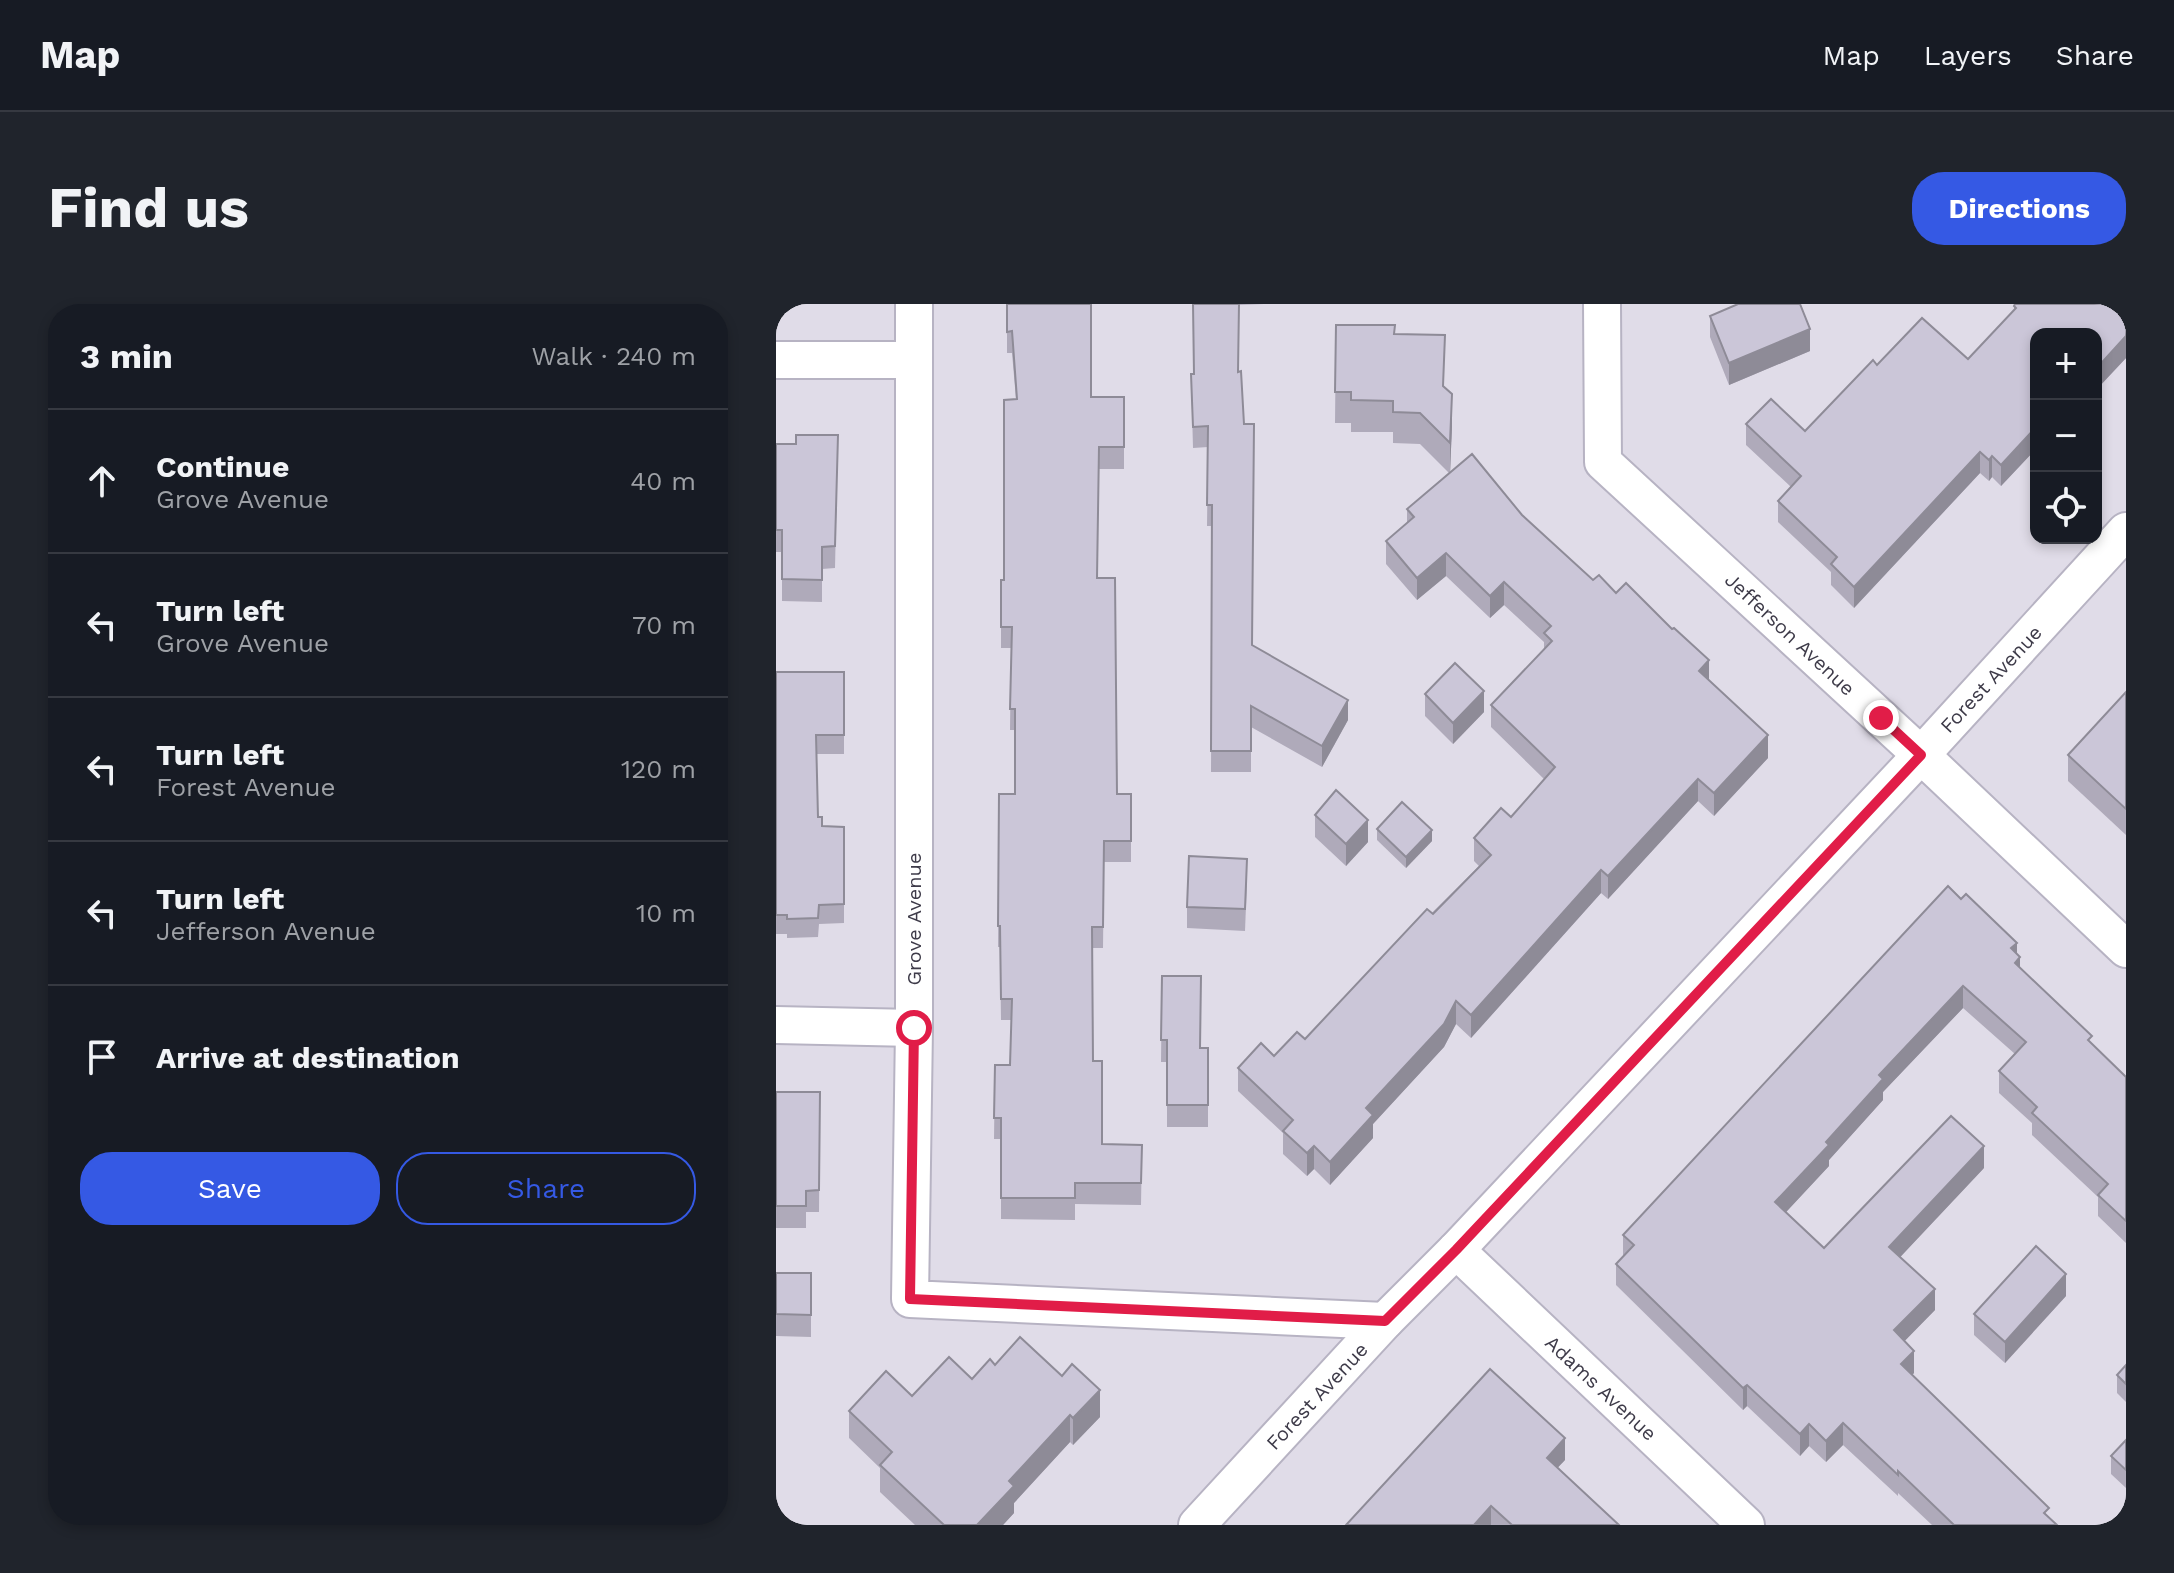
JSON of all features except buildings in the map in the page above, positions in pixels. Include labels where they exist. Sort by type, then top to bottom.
[{"type":"street","name":"Grove Avenue","points":[[914,304],[914,1028],[910,1299],[1385,1321]]},
{"type":"street","name":"Jefferson Avenue","points":[[1602,304],[1603,462],[2126,949]]},
{"type":"street","points":[[776,360],[913,360]]},
{"type":"street","name":"Forest Avenue","points":[[1197,1525],[1385,1321],[1456,1250],[1921,755],[2126,531]]},
{"type":"street","points":[[776,1025],[914,1028]]},
{"type":"street","name":"Adams Avenue","points":[[1456,1250],[1746,1525]]},
{"type":"shaded area","points":[[776,304],[2126,304],[2126,1525],[776,1525]]},
{"type":"route","points":[[914,1028],[910,1299],[1385,1321],[1456,1250],[1921,755],[1881,718]]}]
